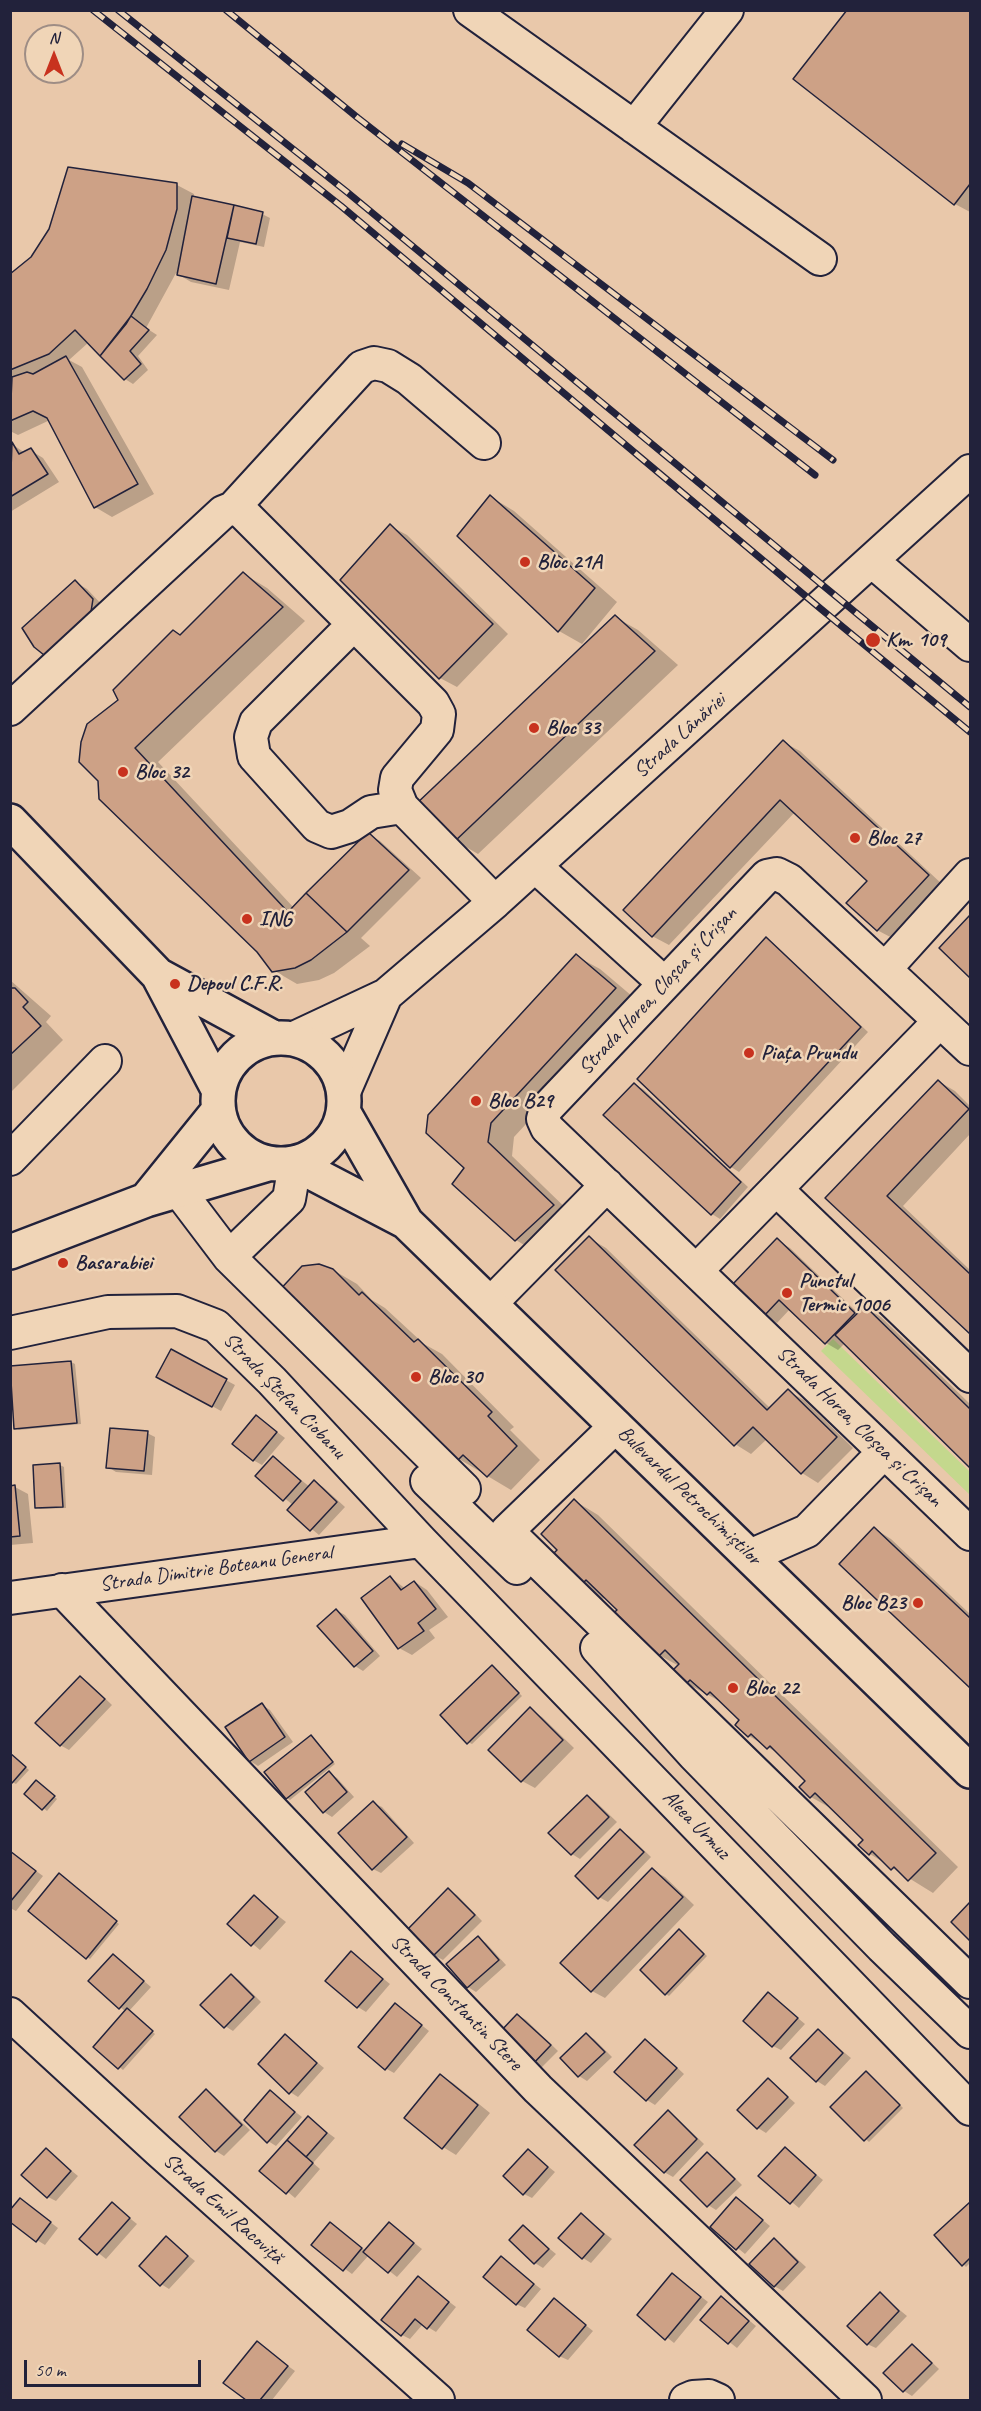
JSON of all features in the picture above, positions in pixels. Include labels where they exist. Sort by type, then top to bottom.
[{"type":"main road","points":[[10,821],[158,975],[218,1100],[224,1129],[234,1145],[250,1157],[281,1164]]},
{"type":"main road","points":[[10,1252],[146,1200],[312,1157],[327,1146],[337,1131],[344,1103],[338,1073],[327,1057],[311,1045],[283,1039],[158,975]]},
{"type":"main road","points":[[146,1200],[218,1100],[225,1071],[238,1055],[254,1043],[283,1039]]},
{"type":"main road","name":"Bulevardul Petrochimiștilor","points":[[344,1103],[406,1222],[970,1771]]},
{"type":"main road","name":"Bulevardul Petrochimiștilor","points":[[281,1164],[406,1222]]},
{"type":"street","points":[[470,10],[820,259]]},
{"type":"street","points":[[634,127],[727,10]]},
{"type":"street","points":[[10,709],[224,512],[233,508],[362,367],[374,363],[388,366],[410,379],[484,443]]},
{"type":"street","name":"Strada Lânăriei","points":[[386,995],[495,902],[970,471]]},
{"type":"street","points":[[233,508],[241,511],[433,703],[439,714],[437,730],[397,778],[395,790],[402,807],[495,902]]},
{"type":"street","points":[[872,561],[970,645]]},
{"type":"street","points":[[354,624],[256,722],[251,737],[254,756],[317,826],[331,831],[350,826],[371,812],[402,807]]},
{"type":"street","points":[[535,866],[664,983]]},
{"type":"street","name":"Strada Horea, Cloșca și Crișan","points":[[970,1049],[789,880],[777,874],[767,876],[664,983],[546,1109],[543,1119],[547,1128],[970,1534]]},
{"type":"street","points":[[885,969],[970,875]]},
{"type":"street","points":[[283,1039],[386,995]]},
{"type":"street","points":[[344,1103],[386,995]]},
{"type":"street","points":[[696,1271],[940,1021]]},
{"type":"street","points":[[10,1159],[105,1061]]},
{"type":"street","points":[[229,1257],[289,1199],[281,1164]]},
{"type":"street","points":[[490,1304],[607,1185]]},
{"type":"street","points":[[776,1189],[970,1376]]},
{"type":"street","points":[[179,1191],[229,1257],[507,1531],[588,1624],[694,1755],[882,1947],[970,2032]]},
{"type":"street","name":"Strada Ștefan Ciobanu","points":[[10,1333],[108,1312],[177,1311],[216,1326],[272,1381],[422,1541]]},
{"type":"street","points":[[507,1531],[616,1426]]},
{"type":"street","points":[[750,1556],[807,1531],[884,1452]]},
{"type":"street","points":[[427,1481],[588,1624],[970,1982]]},
{"type":"street","name":"Strada Dimitrie Boteanu General","points":[[10,1598],[422,1541]]},
{"type":"street","name":"Aleea Urmuz","points":[[422,1541],[970,2109]]},
{"type":"street","name":"Strada Constantin Stere","points":[[62,1590],[538,2089],[866,2400]]},
{"type":"street","name":"Strada Emil Racoviță","points":[[10,2014],[176,2167],[438,2400]]},
{"type":"street","points":[[686,2400],[709,2396],[718,2400]]},
{"type":"green space","points":[[833,1339],[970,1472],[970,1495],[821,1351]]},
{"type":"building","points":[[847,10],[970,10],[970,184],[954,205],[793,79]]},
{"type":"building","points":[[68,167],[177,183],[177,209],[166,250],[147,289],[126,324],[100,356],[75,330],[49,354],[10,370],[10,274],[31,257],[49,229]]},
{"type":"building","points":[[192,196],[234,205],[216,284],[177,275]]},
{"type":"building","points":[[234,205],[263,212],[256,244],[227,238]]},
{"type":"building","points":[[131,316],[149,330],[130,351],[141,364],[124,380],[100,356]]},
{"type":"building","points":[[66,356],[138,484],[94,508],[47,418],[33,411],[10,421],[12,377],[27,372],[33,374]]},
{"type":"building","points":[[12,442],[19,454],[31,448],[48,474],[10,497]]},
{"type":"building","name":"Bloc 21A","points":[[490,495],[595,588],[558,632],[457,536]]},
{"type":"building","points":[[390,524],[493,624],[439,679],[340,580]]},
{"type":"building","name":"Bloc 32","points":[[243,572],[283,607],[135,748],[288,912],[306,893],[347,932],[311,960],[295,968],[272,972],[257,952],[99,799],[98,781],[79,762],[81,742],[87,724],[118,700],[113,690],[173,630],[180,635]]},
{"type":"building","points":[[75,580],[93,599],[90,618],[57,654],[44,655],[34,647],[22,628]]},
{"type":"building","name":"Bloc 33","points":[[615,615],[655,651],[454,842],[414,806]]},
{"type":"building","name":"Bloc 27","points":[[783,740],[929,875],[877,931],[846,903],[867,881],[780,800],[652,937],[623,910]]},
{"type":"building","points":[[368,832],[409,870],[347,932],[306,893]]},
{"type":"building","points":[[970,915],[970,978],[939,948]]},
{"type":"building","name":"Piața Prundu","points":[[766,937],[861,1027],[730,1168],[637,1079]]},
{"type":"building","name":"Bloc B29","points":[[576,954],[616,988],[491,1123],[488,1142],[554,1205],[515,1241],[452,1184],[464,1168],[426,1133],[428,1115]]},
{"type":"building","points":[[10,988],[15,988],[28,1002],[23,1007],[41,1026],[10,1055]]},
{"type":"building","points":[[938,1080],[969,1109],[887,1196],[970,1274],[970,1334],[825,1198]]},
{"type":"building","points":[[634,1083],[741,1182],[711,1215],[603,1115]]},
{"type":"building","points":[[589,1236],[767,1410],[788,1389],[837,1437],[801,1474],[753,1427],[734,1446],[555,1270]]},
{"type":"building","name":"Punctul Termic 1006","points":[[777,1238],[855,1313],[825,1344],[779,1300],[763,1317],[731,1286]]},
{"type":"building","name":"Bloc 30","points":[[319,1264],[333,1269],[359,1295],[362,1292],[414,1342],[418,1339],[492,1412],[488,1416],[517,1446],[487,1477],[463,1455],[458,1460],[327,1330],[322,1335],[275,1295],[302,1266]]},
{"type":"building","points":[[865,1306],[970,1409],[970,1468],[835,1335]]},
{"type":"building","points":[[171,1349],[227,1379],[212,1407],[156,1377]]},
{"type":"building","points":[[71,1361],[77,1423],[14,1429],[10,1366]]},
{"type":"building","points":[[256,1415],[277,1432],[253,1461],[232,1444]]},
{"type":"building","points":[[110,1428],[148,1431],[144,1471],[106,1468]]},
{"type":"building","points":[[273,1456],[301,1481],[283,1501],[255,1476]]},
{"type":"building","points":[[60,1463],[63,1507],[35,1508],[33,1465]]},
{"type":"building","points":[[314,1480],[337,1502],[310,1531],[287,1510]]},
{"type":"building","points":[[15,1485],[20,1536],[10,1537],[10,1486]]},
{"type":"building","name":"Bloc 22","points":[[574,1499],[936,1853],[908,1881],[894,1867],[891,1870],[872,1851],[869,1855],[858,1845],[863,1840],[815,1793],[810,1798],[799,1787],[805,1781],[770,1746],[767,1749],[751,1734],[748,1737],[735,1725],[739,1720],[710,1692],[707,1695],[690,1680],[686,1684],[672,1671],[679,1664],[665,1650],[659,1656],[624,1623],[620,1627],[609,1617],[617,1610],[586,1580],[579,1587],[549,1558],[557,1550],[541,1534]]},
{"type":"building","name":"Bloc B23","points":[[874,1527],[970,1618],[970,1688],[839,1564]]},
{"type":"building","points":[[390,1576],[401,1590],[414,1581],[436,1609],[418,1623],[424,1631],[398,1649],[361,1598]]},
{"type":"building","points":[[336,1609],[373,1651],[354,1667],[317,1626]]},
{"type":"building","points":[[492,1665],[519,1693],[467,1744],[440,1715]]},
{"type":"building","points":[[80,1676],[105,1699],[60,1746],[35,1723]]},
{"type":"building","points":[[262,1703],[285,1737],[249,1762],[225,1727]]},
{"type":"building","points":[[530,1707],[563,1740],[521,1782],[488,1750]]},
{"type":"building","points":[[311,1735],[333,1762],[286,1799],[264,1772]]},
{"type":"building","points":[[10,1753],[26,1767],[12,1783],[10,1782]]},
{"type":"building","points":[[329,1771],[347,1792],[323,1813],[305,1792]]},
{"type":"building","points":[[36,1780],[55,1796],[42,1810],[24,1794]]},
{"type":"building","points":[[587,1795],[609,1817],[571,1855],[548,1833]]},
{"type":"building","points":[[373,1801],[407,1837],[372,1870],[338,1833]]},
{"type":"building","points":[[620,1829],[644,1852],[598,1899],[575,1876]]},
{"type":"building","points":[[10,1851],[36,1871],[10,1902]]},
{"type":"building","points":[[652,1868],[683,1897],[591,1992],[560,1963]]},
{"type":"building","points":[[59,1873],[117,1921],[86,1959],[28,1911]]},
{"type":"building","points":[[448,1888],[475,1915],[433,1956],[407,1930]]},
{"type":"building","points":[[254,1895],[278,1917],[251,1946],[227,1924]]},
{"type":"building","points":[[970,1902],[970,1941],[951,1922]]},
{"type":"building","points":[[679,1929],[704,1954],[665,1995],[640,1970]]},
{"type":"building","points":[[478,1936],[499,1960],[467,1988],[446,1964]]},
{"type":"building","points":[[351,1951],[383,1979],[357,2008],[325,1981]]},
{"type":"building","points":[[113,1954],[144,1981],[119,2009],[88,1981]]},
{"type":"building","points":[[231,1974],[254,1997],[224,2028],[200,2005]]},
{"type":"building","points":[[768,1992],[798,2018],[772,2047],[743,2021]]},
{"type":"building","points":[[395,2003],[422,2025],[385,2070],[358,2047]]},
{"type":"building","points":[[127,2008],[153,2031],[118,2069],[93,2047]]},
{"type":"building","points":[[517,2014],[551,2045],[531,2066],[498,2034]]},
{"type":"building","points":[[818,2029],[843,2053],[816,2082],[790,2058]]},
{"type":"building","points":[[586,2033],[605,2052],[578,2077],[560,2058]]},
{"type":"building","points":[[285,2034],[317,2063],[289,2094],[258,2064]]},
{"type":"building","points":[[645,2039],[677,2068],[646,2101],[614,2072]]},
{"type":"building","points":[[866,2071],[900,2105],[864,2141],[830,2107]]},
{"type":"building","points":[[440,2074],[478,2105],[442,2149],[404,2118]]},
{"type":"building","points":[[768,2078],[788,2097],[757,2129],[737,2110]]},
{"type":"building","points":[[206,2089],[242,2125],[215,2152],[179,2117]]},
{"type":"building","points":[[270,2090],[295,2112],[267,2143],[244,2120]]},
{"type":"building","points":[[668,2110],[697,2139],[664,2173],[634,2145]]},
{"type":"building","points":[[308,2116],[327,2133],[306,2157],[287,2140]]},
{"type":"building","points":[[287,2140],[313,2163],[286,2194],[259,2171]]},
{"type":"building","points":[[785,2147],[816,2175],[790,2204],[758,2176]]},
{"type":"building","points":[[46,2148],[71,2171],[47,2198],[21,2175]]},
{"type":"building","points":[[528,2149],[548,2167],[523,2195],[503,2176]]},
{"type":"building","points":[[707,2152],[735,2179],[707,2207],[680,2180]]},
{"type":"building","points":[[736,2197],[763,2220],[736,2250],[710,2227]]},
{"type":"building","points":[[20,2198],[51,2222],[36,2242],[10,2222],[10,2210]]},
{"type":"building","points":[[112,2202],[130,2218],[97,2255],[79,2239]]},
{"type":"building","points":[[970,2202],[970,2258],[962,2266],[934,2235]]},
{"type":"building","points":[[581,2213],[604,2234],[582,2259],[558,2238]]},
{"type":"building","points":[[330,2222],[362,2248],[343,2271],[311,2245]]},
{"type":"building","points":[[389,2222],[414,2243],[388,2273],[363,2252]]},
{"type":"building","points":[[523,2225],[549,2249],[534,2264],[509,2240]]},
{"type":"building","points":[[166,2236],[188,2256],[160,2286],[139,2266]]},
{"type":"building","points":[[774,2238],[798,2262],[774,2287],[749,2264]]},
{"type":"building","points":[[501,2256],[534,2284],[516,2305],[483,2277]]},
{"type":"building","points":[[672,2273],[701,2297],[665,2340],[637,2315]]},
{"type":"building","points":[[418,2276],[449,2302],[427,2329],[415,2319],[401,2336],[381,2320]]},
{"type":"building","points":[[880,2292],[899,2311],[867,2345],[847,2326]]},
{"type":"building","points":[[721,2296],[749,2321],[728,2344],[700,2320]]},
{"type":"building","points":[[554,2298],[586,2325],[559,2357],[527,2330]]},
{"type":"building","points":[[257,2341],[288,2366],[260,2400],[246,2400],[223,2383]]},
{"type":"building","points":[[912,2344],[932,2363],[903,2392],[883,2373]]},
{"type":"railway","points":[[93,10],[341,206],[970,732]]},
{"type":"railway","points":[[118,10],[347,192],[970,707]]},
{"type":"railway","points":[[226,10],[358,118],[815,475]]},
{"type":"railway","points":[[402,144],[468,183],[833,460]]},
{"type":"place","name":"Bloc 21A","points":[[525,562]]},
{"type":"place","name":"Km. 109","points":[[873,640]]},
{"type":"place","name":"Bloc 33","points":[[534,728]]},
{"type":"place","name":"Bloc 32","points":[[123,772]]},
{"type":"place","name":"Bloc 27","points":[[855,838]]},
{"type":"place","name":"ING","points":[[247,919]]},
{"type":"place","name":"Depoul C.F.R.","points":[[175,984]]},
{"type":"place","name":"Piața Prundu","points":[[749,1053]]},
{"type":"place","name":"Bloc B29","points":[[476,1101]]},
{"type":"place","name":"Basarabiei","points":[[63,1263]]},
{"type":"place","name":"Punctul Termic 1006","points":[[787,1293]]},
{"type":"place","name":"Bloc 30","points":[[416,1377]]},
{"type":"place","name":"Bloc B23","points":[[918,1603]]},
{"type":"place","name":"Bloc 22","points":[[733,1688]]}]
